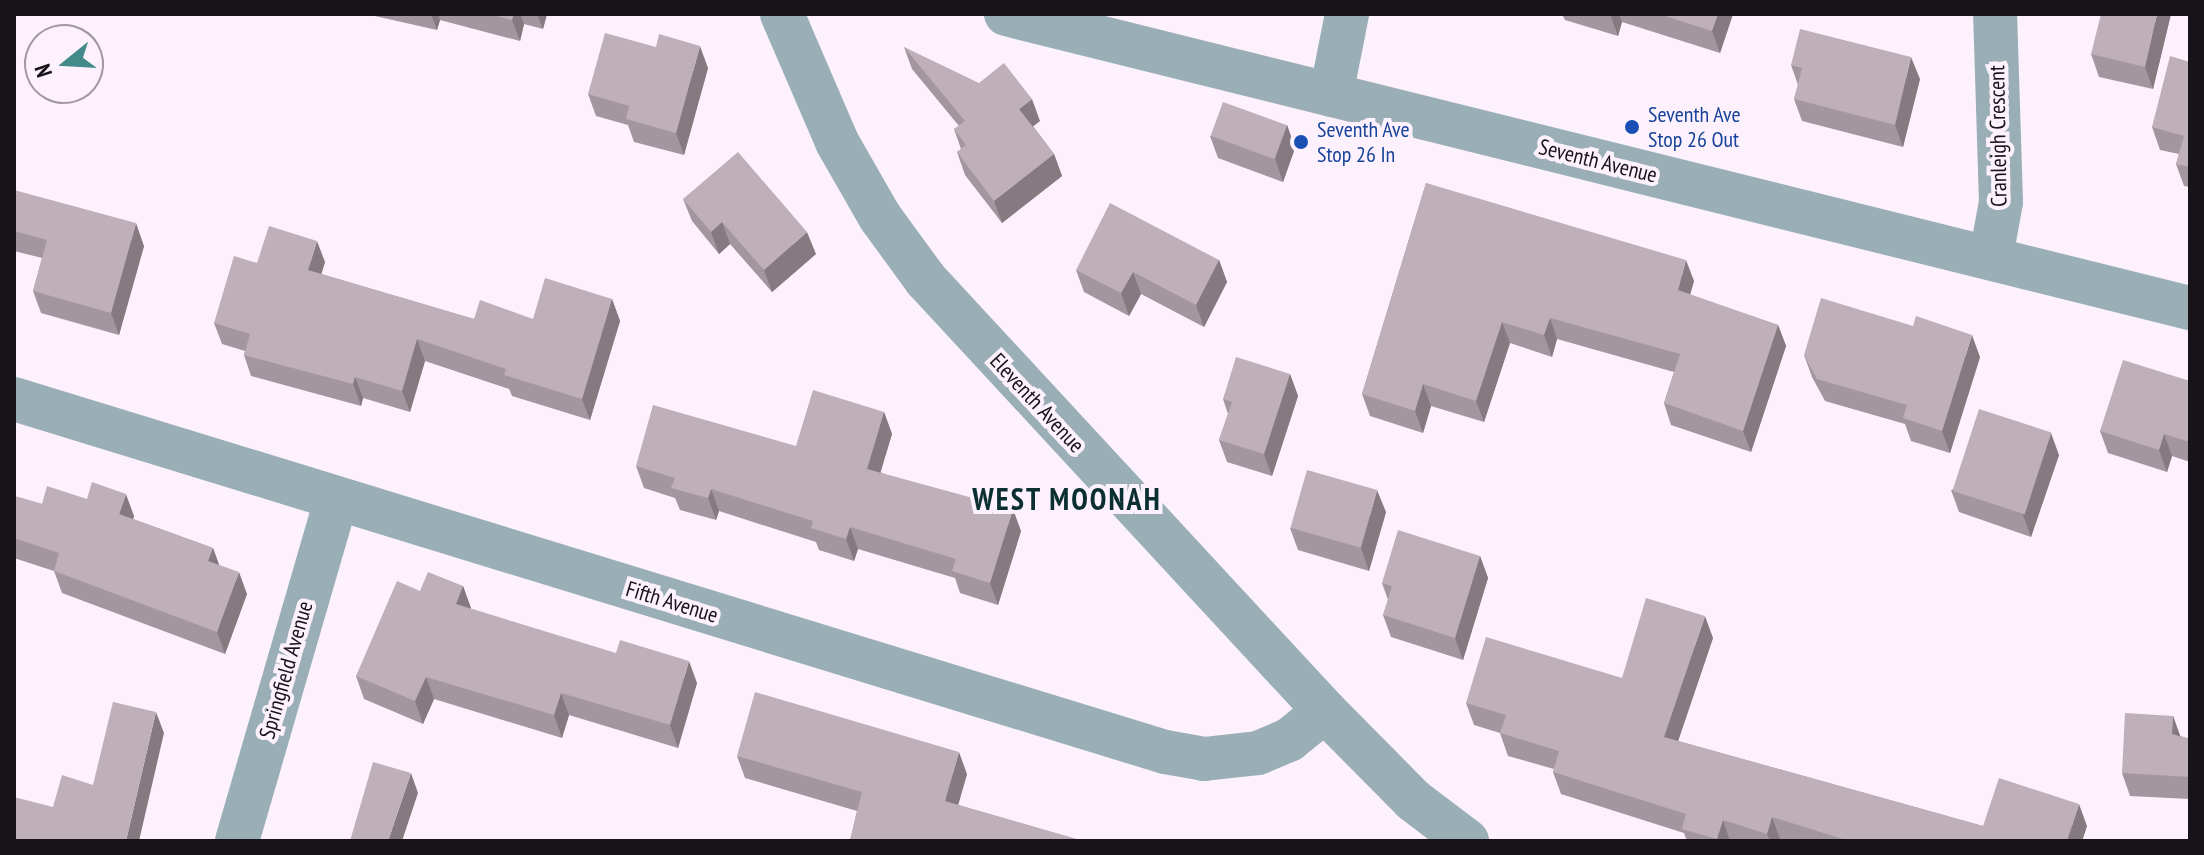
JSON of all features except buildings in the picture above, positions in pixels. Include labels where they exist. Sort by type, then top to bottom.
[{"type":"street","name":"Eleventh Avenue","points":[[782,14],[837,142],[880,217],[926,280],[1325,711],[1413,800],[1467,841]]},
{"type":"street","name":"Seventh Avenue","points":[[1006,14],[2190,308]]},
{"type":"street","points":[[1331,95],[1347,14]]},
{"type":"street","name":"Cranleigh Crescent","points":[[1991,257],[2001,202],[1995,14]]},
{"type":"street","name":"Fifth Avenue","points":[[14,399],[1165,752],[1204,759],[1258,753],[1289,740],[1325,711]]},
{"type":"street","name":"Springfield Avenue","points":[[237,841],[336,500]]},
{"type":"place","name":"Seventh Ave Stop 26 Out","points":[[1632,127]]},
{"type":"place","name":"Seventh Ave Stop 26 In","points":[[1301,142]]},
{"type":"district","name":"WEST MOONAH","points":[[1067,499]]}]
